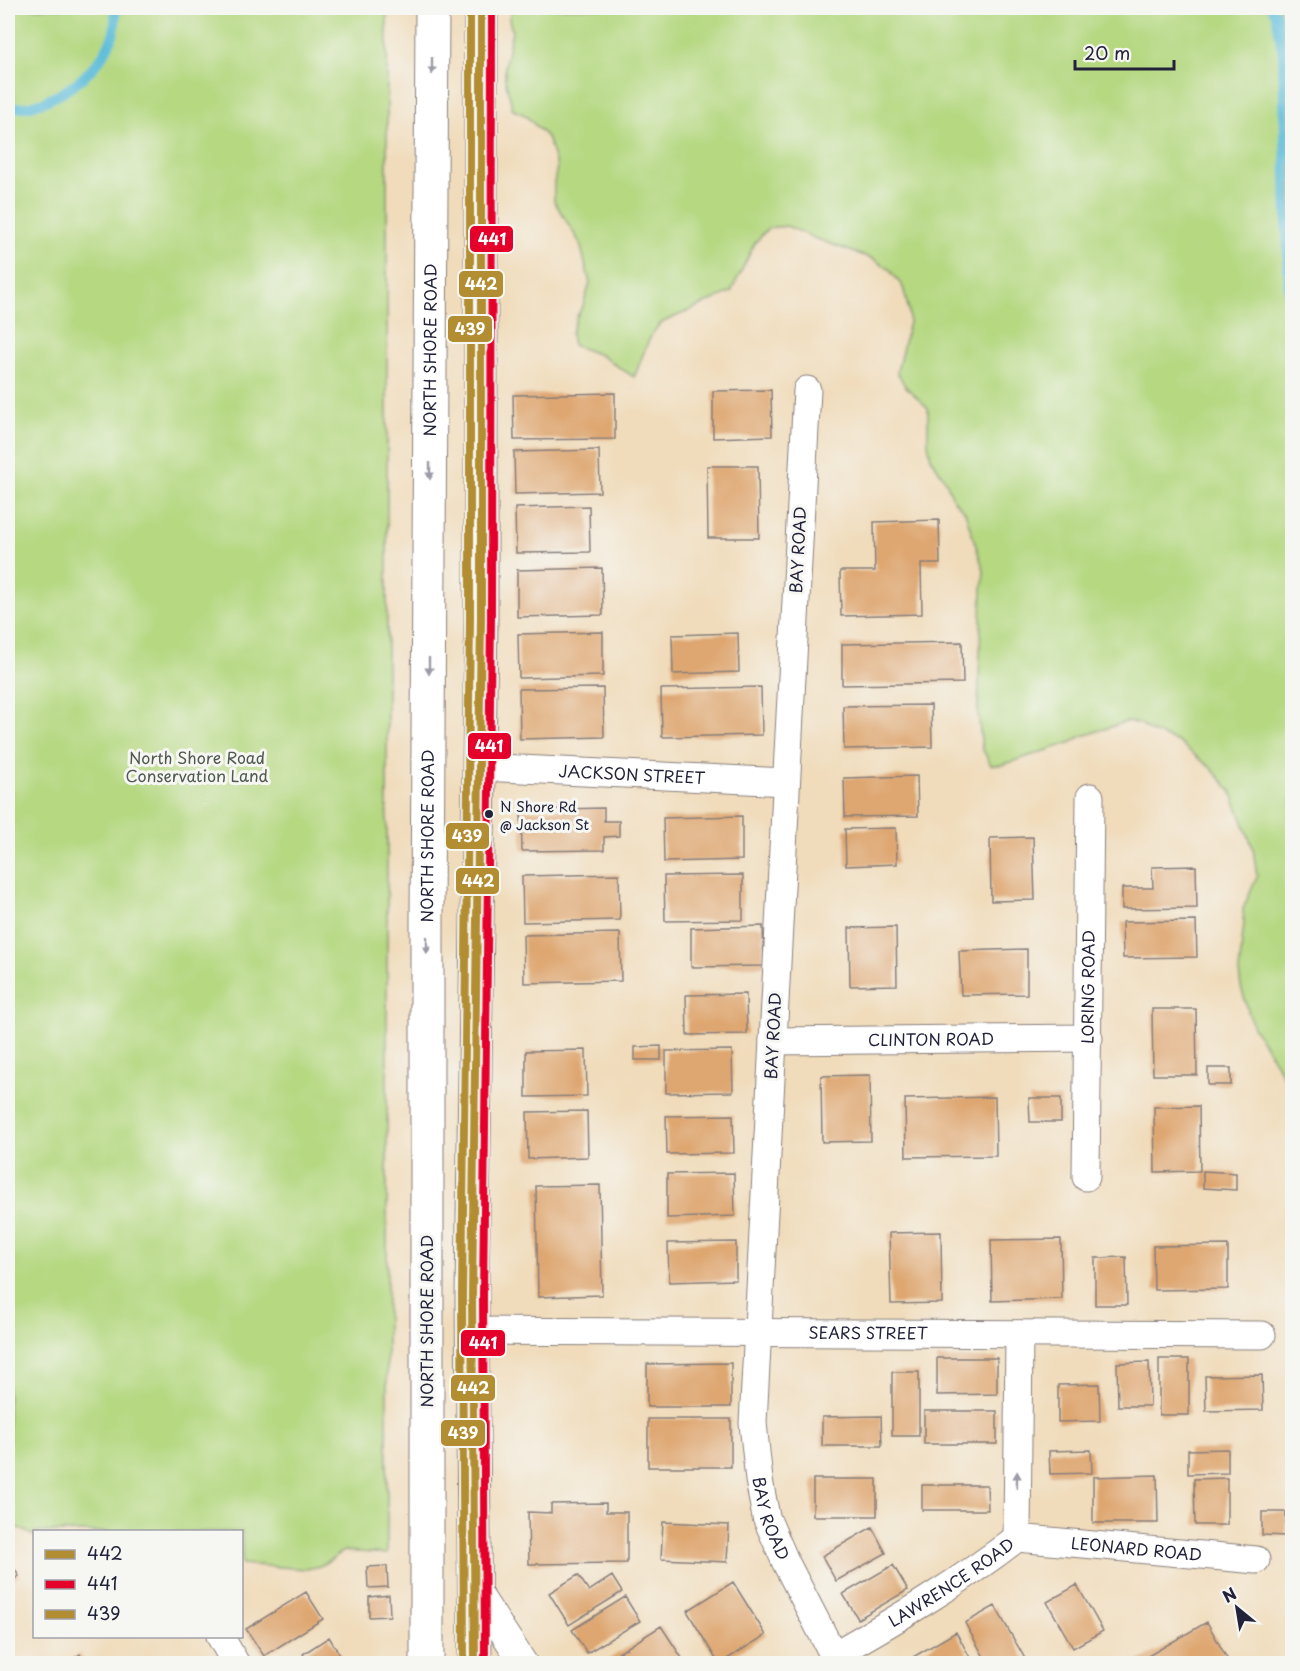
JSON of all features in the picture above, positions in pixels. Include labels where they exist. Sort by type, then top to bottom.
[{"type":"highway","name":"NORTH SHORE ROAD","points":[[427,1664],[427,920],[432,8]]},
{"type":"highway","points":[[475,1664],[472,1331],[481,618],[481,8]]},
{"type":"street","name":"BAY ROAD","points":[[807,390],[753,1423],[759,1480],[766,1517],[786,1563],[836,1659]]},
{"type":"street","name":"JACKSON STREET","points":[[479,767],[786,782]]},
{"type":"street","name":"LORING ROAD","points":[[1086,1177],[1090,797]]},
{"type":"street","name":"CLINTON ROAD","points":[[772,1041],[1089,1038]]},
{"type":"street","name":"SEARS STREET","points":[[472,1331],[1262,1335]]},
{"type":"street","name":"LAWRENCE ROAD","points":[[836,1659],[979,1568],[1017,1538],[1019,1334]]},
{"type":"street","name":"LEONARD ROAD","points":[[1017,1538],[1256,1560]]},
{"type":"street","points":[[475,1589],[525,1664]]},
{"type":"street","points":[[221,1638],[236,1664]]},
{"type":"green space","name":"North Shore Road Conservation Land","points":[[8,8],[387,8],[387,1554],[344,1551],[320,1566],[306,1569],[243,1564],[243,1530],[33,1530],[33,1535],[19,1528],[8,1528]]},
{"type":"green space","points":[[512,8],[1292,8],[1292,1082],[1289,1088],[1274,1059],[1253,1027],[1241,987],[1239,972],[1244,922],[1243,909],[1257,877],[1253,848],[1231,791],[1211,768],[1178,742],[1149,731],[1140,723],[1125,722],[1002,765],[991,765],[982,748],[978,712],[984,571],[965,512],[953,499],[947,483],[931,458],[928,444],[928,408],[905,386],[897,372],[909,322],[909,311],[903,287],[889,269],[873,259],[787,226],[768,228],[755,243],[731,292],[661,323],[648,342],[634,377],[600,355],[573,345],[571,334],[590,283],[580,243],[554,201],[557,167],[547,137],[525,115],[513,110],[505,79],[505,65],[512,31],[509,19]]},
{"type":"building","points":[[771,390],[772,436],[713,438],[713,391]]},
{"type":"building","points":[[615,393],[615,439],[514,440],[513,395]]},
{"type":"building","points":[[599,450],[600,492],[515,494],[514,452]]},
{"type":"building","points":[[707,466],[758,466],[759,538],[708,538]]},
{"type":"building","points":[[589,506],[590,552],[516,553],[515,508]]},
{"type":"building","points":[[939,520],[940,564],[921,564],[922,614],[841,616],[840,571],[875,571],[874,522]]},
{"type":"building","points":[[602,568],[603,615],[517,617],[517,570]]},
{"type":"building","points":[[603,632],[603,676],[519,678],[518,634]]},
{"type":"building","points":[[738,633],[739,672],[673,674],[672,635]]},
{"type":"building","points":[[962,642],[963,683],[842,685],[842,644]]},
{"type":"building","points":[[761,687],[762,735],[662,737],[661,689]]},
{"type":"building","points":[[603,688],[604,737],[520,739],[519,689]]},
{"type":"building","points":[[931,705],[932,747],[844,749],[843,706]]},
{"type":"building","points":[[917,776],[918,816],[845,817],[844,778]]},
{"type":"building","points":[[604,808],[604,821],[619,821],[619,836],[604,837],[604,850],[522,851],[521,810]]},
{"type":"building","points":[[742,816],[742,860],[664,862],[663,818]]},
{"type":"building","points":[[896,828],[897,864],[846,866],[845,829]]},
{"type":"building","points":[[1033,837],[1035,900],[991,901],[990,838]]},
{"type":"building","points":[[1196,866],[1197,908],[1122,909],[1122,888],[1153,888],[1152,867]]},
{"type":"building","points":[[619,874],[620,920],[523,922],[522,876]]},
{"type":"building","points":[[743,875],[743,920],[665,921],[664,876]]},
{"type":"building","points":[[1196,921],[1197,957],[1123,958],[1122,922]]},
{"type":"building","points":[[763,926],[764,966],[691,967],[691,928]]},
{"type":"building","points":[[896,927],[897,985],[850,986],[849,928]]},
{"type":"building","points":[[620,933],[621,981],[524,983],[523,935]]},
{"type":"building","points":[[1027,949],[1027,994],[961,995],[959,951]]},
{"type":"building","points":[[746,994],[747,1034],[687,1035],[686,995]]},
{"type":"building","points":[[1152,1009],[1196,1009],[1197,1075],[1153,1075]]},
{"type":"building","points":[[661,1046],[661,1060],[635,1060],[635,1047]]},
{"type":"building","points":[[586,1050],[587,1096],[526,1097],[526,1051]]},
{"type":"building","points":[[732,1050],[733,1092],[666,1093],[666,1051]]},
{"type":"building","points":[[1208,1068],[1231,1068],[1231,1085],[1208,1085]]},
{"type":"building","points":[[870,1075],[871,1141],[822,1142],[821,1076]]},
{"type":"building","points":[[995,1097],[996,1156],[906,1157],[905,1099]]},
{"type":"building","points":[[1029,1098],[1061,1098],[1061,1122],[1030,1122]]},
{"type":"building","points":[[1199,1106],[1200,1171],[1155,1172],[1154,1107]]},
{"type":"building","points":[[587,1111],[588,1157],[528,1159],[527,1112]]},
{"type":"building","points":[[733,1115],[734,1153],[667,1154],[666,1116]]},
{"type":"building","points":[[1203,1171],[1236,1173],[1236,1190],[1203,1188]]},
{"type":"building","points":[[734,1173],[735,1216],[667,1218],[667,1174]]},
{"type":"building","points":[[600,1185],[602,1295],[538,1297],[536,1186]]},
{"type":"building","points":[[941,1232],[942,1303],[891,1304],[889,1233]]},
{"type":"building","points":[[1061,1239],[1062,1299],[992,1301],[991,1240]]},
{"type":"building","points":[[736,1242],[736,1280],[669,1282],[668,1243]]},
{"type":"building","points":[[1228,1245],[1228,1289],[1154,1290],[1153,1246]]},
{"type":"building","points":[[1126,1257],[1127,1305],[1095,1305],[1095,1258]]},
{"type":"building","points":[[937,1358],[997,1358],[997,1394],[937,1395]]},
{"type":"building","points":[[1159,1359],[1189,1359],[1189,1415],[1159,1415]]},
{"type":"building","points":[[1149,1362],[1150,1406],[1118,1406],[1117,1363]]},
{"type":"building","points":[[731,1363],[731,1407],[647,1407],[647,1364]]},
{"type":"building","points":[[892,1372],[919,1372],[919,1436],[892,1436]]},
{"type":"building","points":[[1262,1375],[1263,1410],[1206,1411],[1205,1376]]},
{"type":"building","points":[[1099,1384],[1100,1421],[1058,1422],[1058,1385]]},
{"type":"building","points":[[924,1411],[997,1411],[997,1444],[924,1444]]},
{"type":"building","points":[[881,1416],[882,1446],[822,1446],[822,1417]]},
{"type":"building","points":[[648,1419],[731,1419],[731,1467],[648,1467]]},
{"type":"building","points":[[1228,1449],[1228,1473],[1188,1474],[1188,1450]]},
{"type":"building","points":[[1091,1450],[1092,1473],[1050,1474],[1049,1451]]},
{"type":"building","points":[[1157,1475],[1158,1523],[1093,1523],[1093,1477]]},
{"type":"building","points":[[1227,1478],[1227,1525],[1195,1525],[1194,1479]]},
{"type":"building","points":[[813,1479],[877,1479],[877,1516],[813,1516]]},
{"type":"building","points":[[922,1485],[987,1485],[988,1510],[922,1510]]},
{"type":"building","points":[[606,1503],[606,1512],[627,1512],[627,1563],[529,1564],[528,1512],[551,1513],[551,1504]]},
{"type":"building","points":[[1262,1512],[1286,1512],[1286,1536],[1262,1535]]},
{"type":"building","points":[[663,1522],[729,1525],[727,1562],[661,1559]]},
{"type":"building","points":[[872,1527],[886,1553],[836,1581],[822,1556]]},
{"type":"building","points":[[8,1558],[19,1576],[8,1583]]},
{"type":"building","points":[[893,1565],[908,1590],[858,1619],[843,1594]]},
{"type":"building","points":[[387,1566],[388,1587],[368,1588],[367,1567]]},
{"type":"building","points":[[578,1575],[589,1591],[612,1576],[622,1592],[569,1625],[549,1593]]},
{"type":"building","points":[[733,1582],[766,1635],[719,1664],[687,1611]]},
{"type":"building","points":[[1077,1585],[1103,1631],[1073,1648],[1047,1602]]},
{"type":"building","points":[[306,1592],[323,1619],[264,1656],[246,1629]]},
{"type":"building","points":[[389,1595],[390,1616],[369,1617],[369,1597]]},
{"type":"building","points":[[625,1597],[640,1621],[587,1653],[572,1630]]},
{"type":"building","points":[[995,1606],[1028,1664],[988,1664],[965,1623]]},
{"type":"building","points":[[1207,1622],[1230,1664],[1134,1664]]},
{"type":"building","points":[[661,1626],[682,1658],[673,1664],[601,1664]]},
{"type":"building","points":[[956,1632],[972,1661],[968,1664],[901,1664]]},
{"type":"building","points":[[329,1637],[340,1655],[327,1664],[309,1664],[303,1654]]},
{"type":"building","points":[[80,1654],[85,1664],[65,1664]]},
{"type":"waterway","points":[[8,108],[28,107],[44,102],[69,89],[91,70],[100,59],[114,32],[116,8]]},
{"type":"waterway","points":[[1272,8],[1276,14],[1283,54],[1292,426]]},
{"type":"transit line","name":"439","points":[[464,1664],[462,1296],[470,618],[470,8]]},
{"type":"transit line","name":"442","points":[[475,1664],[472,1296],[481,618],[481,8]]},
{"type":"transit line","name":"441","points":[[485,1664],[483,1296],[491,618],[492,8]]},
{"type":"place","name":"N Shore Rd @ Jackson St","points":[[489,814]]}]
